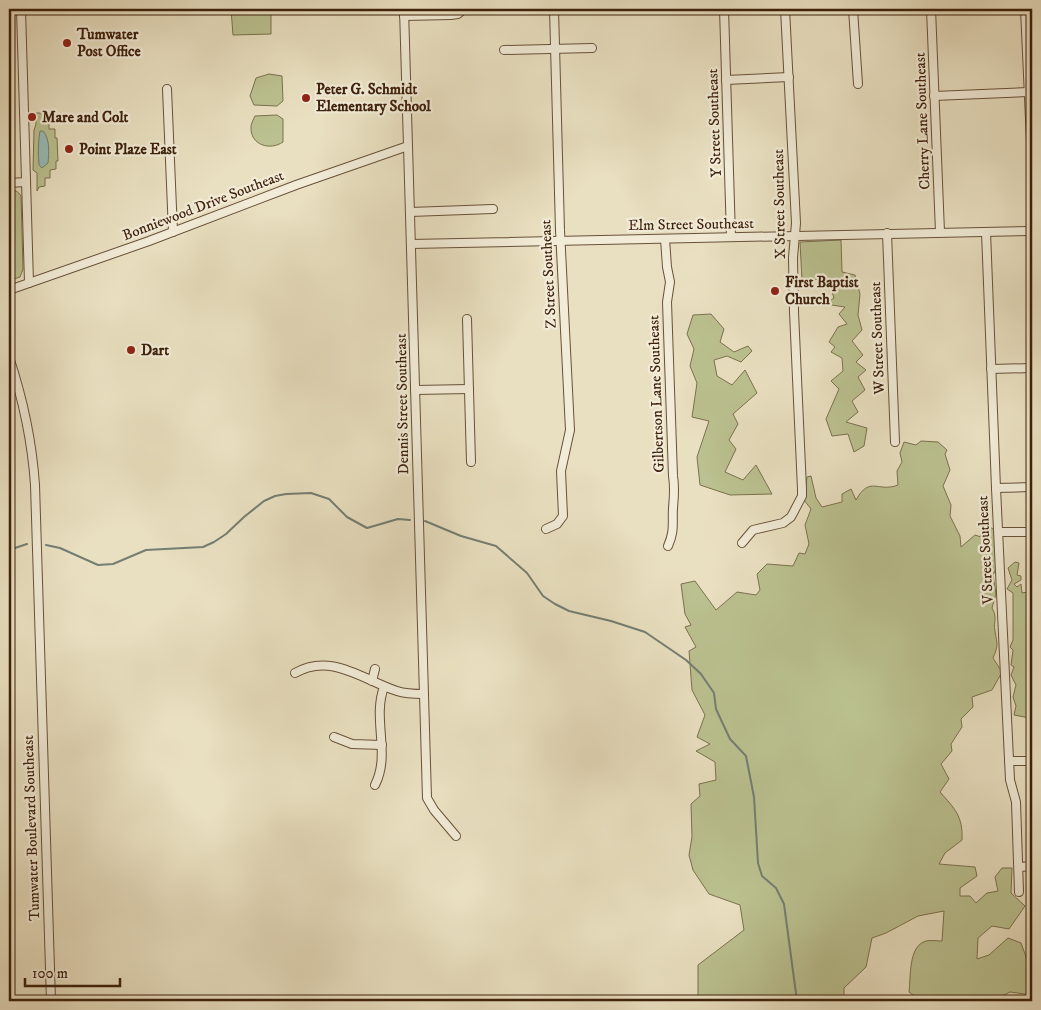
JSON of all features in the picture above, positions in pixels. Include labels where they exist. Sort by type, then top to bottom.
[{"type":"street","points":[[21,9],[29,283]]},
{"type":"street","points":[[404,12],[451,15],[458,14],[464,9]]},
{"type":"street","name":"Z Street Southeast","points":[[546,529],[557,524],[563,516],[561,471],[570,430],[560,241],[554,9]]},
{"type":"street","name":"Y Street Southeast","points":[[724,9],[731,237]]},
{"type":"street","name":"X Street Southeast","points":[[742,543],[753,530],[784,523],[791,517],[802,496],[794,312],[793,258],[796,225],[785,9]]},
{"type":"street","points":[[853,9],[858,84]]},
{"type":"street","name":"Cherry Lane Southeast","points":[[931,9],[940,232]]},
{"type":"street","points":[[1025,9],[1032,163]]},
{"type":"street","name":"Dennis Street Southeast","points":[[404,12],[427,798],[438,816]]},
{"type":"street","points":[[504,50],[592,48]]},
{"type":"street","points":[[726,80],[788,77]]},
{"type":"street","points":[[168,89],[173,232]]},
{"type":"street","points":[[934,96],[1029,92]]},
{"type":"street","name":"Bonniewood Drive Southeast","points":[[9,290],[408,146]]},
{"type":"street","points":[[9,183],[26,182]]},
{"type":"street","points":[[410,212],[493,209]]},
{"type":"street","name":"Elm Street Southeast","points":[[411,244],[1032,231]]},
{"type":"street","name":"V Street Southeast","points":[[986,232],[1009,761],[1010,780],[1016,802],[1019,867],[1018,892]]},
{"type":"street","name":"W Street Southeast","points":[[887,233],[895,442]]},
{"type":"street","name":"Gilbertson Lane Southeast","points":[[665,239],[670,282],[667,302],[675,492],[673,533],[668,546]]},
{"type":"street","points":[[467,320],[471,462]]},
{"type":"street","name":"Tumwater Boulevard Southeast","points":[[9,357],[25,415],[34,470],[51,1001]]},
{"type":"street","points":[[991,369],[1032,368]]},
{"type":"street","points":[[415,390],[469,389]]},
{"type":"street","points":[[996,488],[1032,486]]},
{"type":"street","points":[[999,532],[1032,532]]},
{"type":"street","points":[[295,673],[310,666],[329,664],[384,687],[407,693],[424,694]]},
{"type":"street","points":[[372,681],[375,669]]},
{"type":"street","points":[[375,785],[382,766],[380,702],[384,687]]},
{"type":"street","points":[[334,737],[352,744],[382,745]]},
{"type":"street","points":[[1009,761],[1032,761]]},
{"type":"street","points":[[431,822],[438,816],[456,836]]},
{"type":"street","points":[[1019,867],[1032,866]]},
{"type":"green space","points":[[231,9],[271,9],[271,34],[233,35]]},
{"type":"green space","points":[[269,74],[282,76],[283,101],[277,106],[254,105],[250,96],[256,78]]},
{"type":"green space","points":[[36,113],[43,113],[43,121],[49,121],[49,129],[55,129],[58,161],[56,161],[56,169],[50,170],[50,178],[45,178],[45,186],[39,187],[37,191],[37,173],[33,170]]},
{"type":"green space","points":[[277,115],[283,119],[283,142],[278,145],[267,146],[257,142],[251,127],[255,116]]},
{"type":"green space","points":[[9,190],[16,191],[21,196],[23,269],[20,277],[9,281]]},
{"type":"green space","points":[[841,240],[842,272],[855,275],[860,294],[858,315],[862,330],[852,341],[863,355],[856,362],[866,370],[858,377],[865,390],[852,401],[858,412],[846,422],[867,428],[864,446],[854,452],[848,434],[832,436],[826,419],[839,389],[831,381],[843,371],[842,358],[831,352],[835,347],[829,342],[838,327],[847,324],[839,314],[845,307],[825,304],[834,298],[831,289],[833,279],[802,280],[800,242]]},
{"type":"green space","points":[[711,314],[724,329],[720,342],[734,352],[748,346],[752,351],[741,362],[727,356],[714,360],[717,376],[732,385],[745,370],[757,393],[733,414],[738,424],[729,440],[736,449],[725,472],[743,480],[756,465],[772,494],[730,495],[700,485],[697,457],[709,421],[692,417],[697,383],[690,366],[694,349],[687,334],[693,315]]},
{"type":"green space","points":[[921,441],[938,442],[947,450],[945,454],[950,470],[943,486],[951,505],[950,516],[960,536],[961,547],[975,535],[981,537],[981,525],[986,524],[997,532],[998,565],[993,575],[996,594],[992,608],[995,615],[997,644],[993,658],[1002,672],[992,690],[972,697],[973,707],[961,719],[962,727],[951,744],[952,751],[941,764],[949,779],[940,792],[957,813],[961,825],[962,840],[945,853],[939,864],[975,867],[977,876],[960,888],[960,896],[970,896],[976,903],[987,893],[998,891],[995,877],[1002,868],[1012,868],[1011,893],[1025,906],[1009,929],[992,926],[978,938],[977,959],[989,955],[1008,938],[1021,943],[1029,965],[1032,968],[1032,995],[1010,992],[992,1001],[921,1001],[909,992],[913,955],[920,944],[926,941],[942,941],[944,911],[918,916],[886,933],[872,938],[866,967],[844,988],[844,1001],[698,1001],[698,965],[744,930],[740,905],[709,894],[693,870],[689,855],[692,837],[691,804],[700,796],[699,784],[716,780],[715,762],[696,751],[710,744],[697,737],[705,715],[692,690],[689,651],[696,647],[685,627],[691,625],[685,614],[681,584],[695,581],[716,610],[737,592],[756,595],[760,590],[757,574],[767,564],[793,566],[799,553],[805,554],[809,544],[805,525],[811,509],[804,500],[807,477],[811,476],[816,498],[822,507],[842,502],[842,494],[851,489],[856,500],[870,486],[891,487],[898,485],[897,471],[902,462],[900,453],[904,442],[916,445]]},
{"type":"green space","points":[[1015,562],[1019,563],[1017,575],[1021,576],[1021,580],[1014,584],[1017,587],[1021,584],[1022,593],[1032,591],[1032,713],[1030,718],[1014,715],[1016,706],[1013,697],[1016,685],[1011,675],[1014,667],[1011,665],[1013,650],[1010,647],[1013,640],[1013,593],[1007,589],[1012,580],[1008,568]]},
{"type":"water","points":[[40,131],[43,131],[47,138],[49,154],[48,163],[42,168],[39,165]]},
{"type":"waterway","points":[[46,545],[60,548],[98,565],[113,564],[146,550],[203,547],[226,534],[264,501],[286,494],[311,493],[329,499],[347,517],[367,528],[398,519],[410,520]]},
{"type":"waterway","points":[[425,521],[461,536],[496,546],[527,573],[543,596],[555,604],[569,611],[611,621],[645,632],[686,660],[701,674],[714,693],[716,709],[730,739],[746,756],[754,797],[758,863],[762,876],[776,888],[784,904],[797,1001]]},
{"type":"waterway","points":[[9,550],[27,544]]},
{"type":"place","name":"Tumwater Post Office","points":[[67,43]]},
{"type":"place","name":"Peter G. Schmidt Elementary School","points":[[306,98]]},
{"type":"place","name":"Mare and Colt","points":[[32,117]]},
{"type":"place","name":"Point Plaze East","points":[[69,149]]},
{"type":"place","name":"First Baptist Church","points":[[775,291]]},
{"type":"place","name":"Dart","points":[[131,350]]}]
